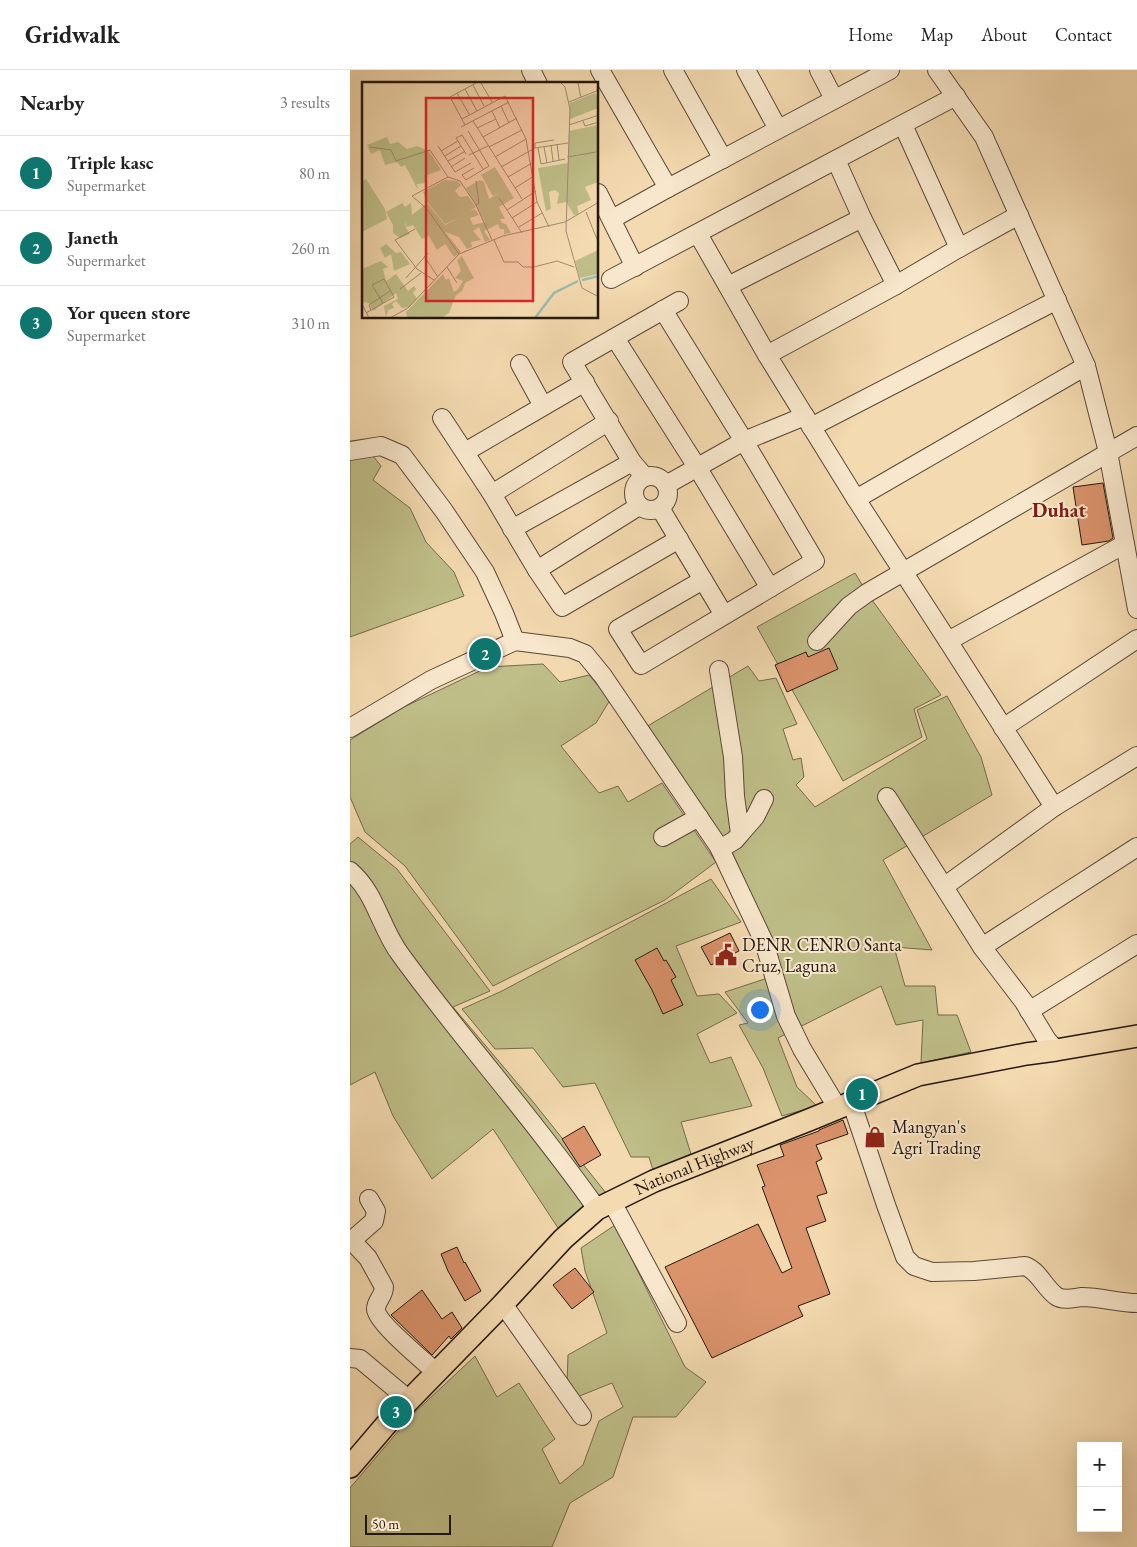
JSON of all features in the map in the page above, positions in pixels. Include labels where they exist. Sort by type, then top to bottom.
[{"type":"main road","name":"National Highway","points":[[350,1467],[409,1400],[503,1304],[563,1239],[604,1205],[654,1182],[918,1075],[1026,1054],[1137,1036]]},
{"type":"street","points":[[531,70],[537,82]]},
{"type":"street","points":[[600,70],[668,188]]},
{"type":"street","points":[[674,70],[723,159]]},
{"type":"street","points":[[746,70],[778,129]]},
{"type":"street","points":[[819,70],[834,98]]},
{"type":"street","points":[[612,219],[834,98],[890,70]]},
{"type":"street","points":[[937,70],[984,138],[1086,366],[1108,452],[1137,609]]},
{"type":"street","points":[[611,279],[956,96]]},
{"type":"street","points":[[903,125],[959,248]]},
{"type":"street","points":[[836,160],[862,218],[896,285]]},
{"type":"street","points":[[599,195],[635,267]]},
{"type":"street","points":[[767,355],[1019,215]]},
{"type":"street","points":[[728,286],[862,218]]},
{"type":"street","points":[[698,234],[767,355],[856,499],[1054,807]]},
{"type":"street","points":[[666,485],[744,440],[808,421],[1056,300]]},
{"type":"street","points":[[645,477],[632,462],[572,362],[679,301]]},
{"type":"street","points":[[663,310],[744,440],[815,561],[641,665],[618,629],[703,580]]},
{"type":"street","points":[[615,338],[697,467],[770,588]]},
{"type":"street","points":[[520,364],[543,406]]},
{"type":"street","points":[[856,499],[1086,366]]},
{"type":"street","points":[[465,452],[585,382]]},
{"type":"street","points":[[442,418],[562,607],[679,539]]},
{"type":"street","points":[[492,494],[609,421]]},
{"type":"street","points":[[817,641],[849,606],[867,593],[1137,436]]},
{"type":"street","points":[[350,451],[381,446],[402,455],[444,511],[484,572],[515,641]]},
{"type":"street","points":[[512,529],[632,462]]},
{"type":"street","points":[[645,477],[657,477],[666,485],[668,497],[660,508],[649,510],[640,506],[634,498],[634,488],[639,480],[645,477]]},
{"type":"street","points":[[537,570],[640,506]]},
{"type":"street","points":[[660,508],[724,615]]},
{"type":"street","points":[[948,641],[1125,544]]},
{"type":"street","points":[[1003,728],[1137,639]]},
{"type":"street","points":[[350,728],[431,680],[515,641],[570,648],[585,654],[603,676],[720,849],[764,942],[786,1016],[802,1048],[844,1104],[905,1257],[914,1266],[932,1272],[974,1271],[1025,1266],[1031,1268],[1056,1296],[1064,1299],[1083,1297],[1137,1303]]},
{"type":"street","points":[[719,670],[733,757],[735,796],[740,834]]},
{"type":"street","points":[[945,886],[1054,807],[1137,756]]},
{"type":"street","points":[[887,797],[982,947],[1024,1002],[1047,1040],[1056,1050]]},
{"type":"street","points":[[720,849],[735,840],[755,817],[764,799]]},
{"type":"street","points":[[663,837],[699,816]]},
{"type":"street","points":[[982,947],[1137,847]]},
{"type":"street","points":[[350,871],[359,878],[371,895],[392,940],[432,998],[568,1167],[604,1205],[677,1323]]},
{"type":"street","points":[[1029,1011],[1137,944]]},
{"type":"street","points":[[369,1199],[376,1211],[374,1221],[350,1241],[368,1258],[384,1287],[384,1292],[376,1306],[377,1314],[400,1339],[437,1373]]},
{"type":"street","points":[[503,1304],[582,1416]]},
{"type":"street","points":[[350,1358],[360,1359],[409,1400]]},
{"type":"shaded area","points":[[350,454],[373,456],[381,466],[373,480],[410,508],[426,542],[454,572],[464,596],[350,637]]},
{"type":"shaded area","points":[[855,573],[867,593],[941,695],[914,709],[922,737],[843,781],[757,627]]},
{"type":"shaded area","points":[[543,664],[560,682],[589,675],[610,700],[596,723],[561,746],[599,793],[618,786],[628,802],[662,783],[716,862],[665,900],[493,986],[405,866],[365,832],[350,797],[350,740],[404,707],[488,667]]},
{"type":"shaded area","points":[[748,666],[759,681],[776,678],[797,724],[783,729],[793,760],[801,758],[804,777],[796,785],[815,807],[927,739],[917,710],[947,696],[981,757],[992,795],[883,860],[932,950],[894,947],[905,986],[935,986],[938,1015],[957,1015],[971,1052],[921,1063],[923,1020],[896,1025],[881,986],[778,1038],[797,1087],[817,1106],[782,1116],[763,1068],[739,1025],[748,1023],[725,992],[783,973],[772,942],[732,852],[646,727]]},
{"type":"shaded area","points":[[358,837],[397,869],[490,991],[453,1007],[534,1103],[606,1193],[558,1228],[493,1129],[432,1179],[393,1116],[375,1072],[350,1085],[350,844]]},
{"type":"shaded area","points":[[711,879],[741,922],[676,946],[697,996],[719,994],[737,1013],[697,1034],[710,1063],[731,1057],[752,1106],[681,1122],[691,1154],[653,1170],[649,1157],[631,1157],[595,1083],[563,1087],[533,1048],[495,1049],[462,1009],[502,991]]},
{"type":"shaded area","points":[[615,1225],[685,1367],[706,1382],[676,1417],[633,1417],[613,1477],[570,1503],[552,1547],[350,1547],[350,1488],[411,1416],[475,1356],[497,1397],[519,1383],[555,1439],[542,1449],[560,1484],[583,1465],[599,1421],[623,1407],[612,1383],[577,1397],[567,1385],[568,1355],[607,1333],[585,1271],[581,1248]]},
{"type":"building","points":[[1103,483],[1113,538],[1109,541],[1082,545],[1073,487]]},
{"type":"building","points":[[829,648],[838,669],[787,692],[775,665],[806,652],[808,657]]},
{"type":"building","points":[[730,933],[739,951],[711,965],[701,947]]},
{"type":"building","points":[[657,948],[676,977],[671,980],[683,1005],[663,1014],[635,960]]},
{"type":"building","points":[[843,1120],[848,1134],[816,1145],[822,1159],[816,1162],[827,1193],[817,1196],[826,1221],[806,1228],[830,1294],[798,1306],[803,1316],[712,1358],[665,1267],[758,1224],[782,1273],[792,1268],[762,1187],[765,1186],[757,1165],[784,1156],[780,1145]]},
{"type":"building","points":[[584,1126],[601,1155],[580,1167],[562,1139]]},
{"type":"building","points":[[457,1247],[464,1263],[481,1291],[465,1301],[441,1254]]},
{"type":"building","points":[[575,1268],[594,1292],[572,1309],[553,1285]]},
{"type":"building","points":[[422,1290],[442,1319],[452,1312],[462,1328],[451,1339],[449,1336],[432,1355],[391,1315]]},
{"type":"place","name":"Janeth","points":[[485,654]]},
{"type":"place","name":"DENR CENRO Santa Cruz, Laguna","points":[[726,955]]},
{"type":"place","name":"Triple kasc","points":[[862,1094]]},
{"type":"place","name":"Mangyan's Agri Trading","points":[[875,1137]]},
{"type":"place","name":"Yor queen store","points":[[396,1412]]},
{"type":"district","name":"Duhat","points":[[1059,510]]}]
